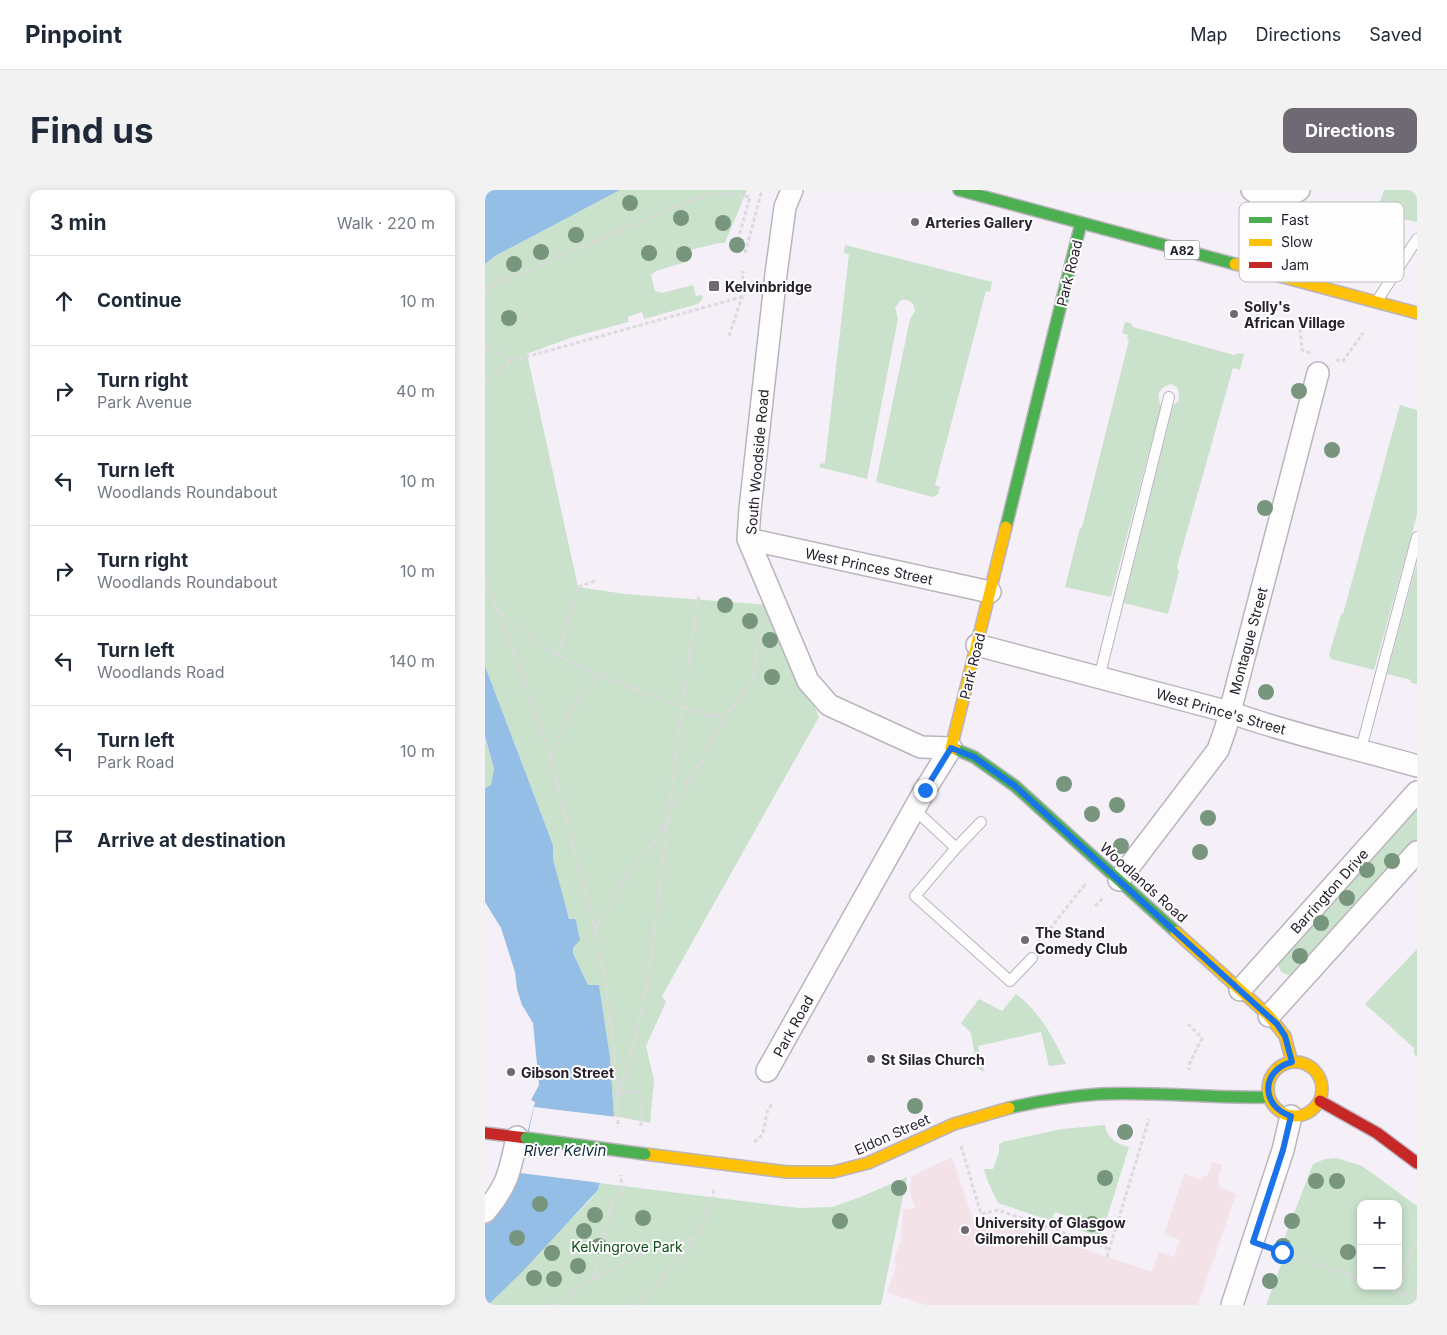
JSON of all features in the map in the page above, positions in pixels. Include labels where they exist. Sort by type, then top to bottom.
[{"type":"street","name":"South Woodside Road","points":[[792,190],[785,207],[776,274],[748,539],[809,681],[829,705],[921,747],[951,748]]},
{"type":"street","name":"A82","points":[[959,190],[1239,265]]},
{"type":"street","points":[[1252,190],[1261,196],[1284,198],[1299,190]]},
{"type":"street","name":"Park Road","points":[[767,1071],[951,748],[1081,223]]},
{"type":"street","name":"A82","points":[[1302,282],[1417,313]]},
{"type":"street","name":"Montague Street","points":[[1119,880],[1218,750],[1226,727],[1321,362]]},
{"type":"street","name":"West Princes Street","points":[[748,539],[990,592]]},
{"type":"street","name":"West Prince's Street","points":[[977,645],[1229,712],[1256,722],[1417,766]]},
{"type":"street","name":"Woodlands Road","points":[[951,748],[974,757],[1015,786],[1269,1016],[1285,1036],[1292,1062]]},
{"type":"street","name":"Barrington Drive","points":[[1240,990],[1417,792]]},
{"type":"street","points":[[1269,1016],[1417,852]]},
{"type":"street","points":[[1292,1062],[1302,1062],[1311,1066],[1318,1073],[1322,1082],[1323,1092],[1320,1101],[1308,1114],[1291,1116],[1277,1110],[1269,1097],[1268,1089],[1272,1074],[1277,1068],[1292,1062]]},
{"type":"street","name":"Eldon Street","points":[[522,1138],[717,1163],[815,1173],[841,1170],[869,1162],[939,1130],[997,1111],[1077,1096],[1156,1094],[1234,1098],[1269,1097]]},
{"type":"street","points":[[1320,1101],[1377,1133],[1417,1163]]},
{"type":"street","points":[[1232,1305],[1283,1150],[1291,1116]]},
{"type":"street","points":[[485,1133],[522,1138],[503,1188],[485,1212]]},
{"type":"lane","points":[[1404,259],[1417,239]]},
{"type":"lane","points":[[1377,302],[1390,282]]},
{"type":"lane","points":[[1099,678],[1169,396]]},
{"type":"lane","points":[[1361,750],[1417,537]]},
{"type":"lane","points":[[915,809],[956,848]]},
{"type":"lane","points":[[981,822],[915,896],[1011,982],[1032,958]]},
{"type":"path","points":[[745,253],[762,190]]},
{"type":"path","points":[[485,289],[706,194],[729,194],[750,197],[735,250]]},
{"type":"path","points":[[729,336],[742,297],[743,271]]},
{"type":"path","points":[[485,380],[511,361],[742,297],[756,279]]},
{"type":"path","points":[[1299,316],[1302,350],[1321,362],[1343,361],[1363,333]]},
{"type":"path","points":[[485,346],[511,361]]},
{"type":"path","points":[[485,580],[514,652],[550,757],[595,930],[606,986],[618,1095],[618,1136]]},
{"type":"path","points":[[558,655],[578,587],[597,580]]},
{"type":"path","points":[[618,1095],[637,1032],[649,973],[682,706],[699,594]]},
{"type":"path","points":[[495,607],[531,639],[580,668],[703,714],[724,717]]},
{"type":"path","points":[[595,930],[625,878],[658,838],[674,802],[700,763],[724,717],[754,679],[759,614]]},
{"type":"path","points":[[550,757],[578,698],[599,676]]},
{"type":"path","points":[[1047,934],[1085,885],[1090,890]]},
{"type":"path","points":[[1096,895],[1101,900]]},
{"type":"path","points":[[1188,1024],[1202,1038],[1189,1065],[1188,1096]]},
{"type":"path","points":[[618,1095],[636,1089],[640,1097],[641,1129]]},
{"type":"path","points":[[1107,1257],[1156,1094]]},
{"type":"path","points":[[752,1143],[760,1138],[763,1133],[766,1112],[772,1104]]},
{"type":"path","points":[[639,1305],[697,1238],[713,1197],[717,1163]]},
{"type":"path","points":[[965,1163],[981,1214],[998,1210],[1110,1249]]},
{"type":"path","points":[[592,1279],[607,1228],[613,1199],[622,1193],[621,1174]]},
{"type":"path","points":[[556,1305],[592,1279],[652,1248],[697,1238]]},
{"type":"path","points":[[1253,1242],[1357,1279]]},
{"type":"path","points":[[1398,1292],[1411,1250],[1417,1244]]},
{"type":"path","points":[[1392,1290],[1417,1298]]},
{"type":"path","points":[[1412,1296],[1414,1291],[1417,1292]]},
{"type":"shaded area","name":"University of Glasgow Gilmorehill Campus","points":[[952,1157],[974,1222],[987,1225],[990,1217],[1152,1272],[1159,1252],[1174,1257],[1180,1240],[1164,1234],[1184,1174],[1202,1180],[1202,1177],[1208,1175],[1212,1162],[1222,1165],[1218,1177],[1220,1187],[1236,1194],[1198,1305],[926,1305],[887,1292],[897,1264],[894,1262],[901,1238],[903,1209],[915,1208],[909,1189],[912,1176]]},
{"type":"green space","points":[[620,190],[747,190],[725,243],[690,250],[684,254],[686,262],[656,271],[651,275],[655,291],[662,293],[693,285],[696,296],[702,295],[703,298],[698,304],[644,319],[642,312],[628,317],[628,322],[570,338],[527,354],[578,587],[625,594],[772,605],[819,717],[662,996],[666,1002],[646,1046],[654,1080],[650,1123],[614,1116],[610,1057],[599,985],[588,985],[573,953],[573,948],[578,942],[557,879],[552,854],[553,845],[485,666],[485,264],[495,256]]},
{"type":"green space","points":[[1384,190],[1417,190],[1417,222],[1404,219],[1404,202],[1380,202]]},
{"type":"green space","points":[[845,245],[992,282],[990,292],[986,291],[935,485],[940,487],[938,494],[933,497],[876,482],[910,319],[915,311],[912,303],[906,300],[901,300],[895,308],[898,318],[867,479],[819,467],[820,464],[825,463],[849,254],[844,253]]},
{"type":"green space","points":[[1125,322],[1131,323],[1133,327],[1234,355],[1244,354],[1240,370],[1233,368],[1177,567],[1179,572],[1168,614],[1124,603],[1173,406],[1179,400],[1178,388],[1171,384],[1164,387],[1159,395],[1161,406],[1111,597],[1065,587],[1129,340],[1127,339],[1128,335],[1122,333]]},
{"type":"green space","points":[[1400,405],[1417,410],[1417,515],[1374,670],[1331,659],[1329,655],[1341,614],[1343,614]]},
{"type":"green space","points":[[1417,563],[1417,684],[1411,683],[1411,680],[1387,674]]},
{"type":"green space","points":[[485,736],[494,769],[491,785],[485,788]]},
{"type":"green space","points":[[1417,806],[1417,840],[1296,974],[1291,976],[1281,972],[1278,964],[1280,959]]},
{"type":"green space","points":[[1417,949],[1417,1057],[1414,1054],[1414,1048],[1365,1004]]},
{"type":"green space","points":[[1016,994],[1039,1017],[1066,1064],[1049,1066],[1041,1032],[978,1046],[984,1072],[977,1068],[971,1033],[961,1023],[979,999],[1002,1011]]},
{"type":"green space","points":[[1105,1125],[1108,1134],[1113,1140],[1129,1147],[1101,1237],[1079,1230],[1082,1221],[1055,1212],[1051,1221],[998,1203],[984,1169],[993,1169],[999,1152],[999,1145],[1002,1142],[1062,1129]]},
{"type":"green space","points":[[1337,1158],[1362,1166],[1417,1206],[1417,1305],[1266,1305],[1287,1249],[1281,1247],[1313,1164],[1325,1159]]},
{"type":"green space","name":"Kelvingrove Park","points":[[907,1177],[881,1305],[488,1305],[588,1202],[598,1190],[599,1183],[799,1208],[832,1207]]},
{"type":"water","points":[[485,190],[620,190],[495,256],[485,264]]},
{"type":"water","name":"River Kelvin","points":[[485,666],[553,845],[553,859],[569,919],[575,919],[580,940],[573,948],[573,953],[588,985],[599,985],[610,1057],[614,1116],[598,1190],[522,1272],[488,1305],[485,1305],[485,1224],[490,1222],[526,1138],[535,1102],[531,1100],[539,1085],[533,1023],[522,1005],[517,989],[515,972],[501,928],[485,902],[485,788],[491,785],[494,769],[485,736]]},
{"type":"pier","points":[[534,1107],[617,1117],[601,1183],[520,1173]]},
{"type":"traffic: fast","points":[[959,190],[1235,264]]},
{"type":"traffic: fast","points":[[1006,527],[1081,223]]},
{"type":"traffic: fast","points":[[955,749],[974,757],[1015,786],[1176,932]]},
{"type":"traffic: fast","points":[[1009,1108],[1077,1096],[1121,1093],[1269,1097]]},
{"type":"traffic: fast","points":[[526,1138],[645,1154]]},
{"type":"traffic: slow","points":[[1235,264],[1239,265]]},
{"type":"traffic: slow","points":[[1302,282],[1417,313]]},
{"type":"traffic: slow","points":[[955,749],[951,748],[1006,527]]},
{"type":"traffic: slow","points":[[1176,932],[1269,1016],[1285,1036],[1292,1062]]},
{"type":"traffic: slow","points":[[1290,1062],[1300,1062],[1310,1066],[1318,1074],[1322,1089],[1318,1104],[1310,1112],[1300,1116],[1290,1116],[1280,1112],[1272,1104],[1268,1094],[1268,1084],[1272,1074],[1280,1066],[1290,1062]]},
{"type":"traffic: slow","points":[[645,1154],[787,1172],[833,1172],[868,1163],[954,1124],[1009,1108]]},
{"type":"traffic: jam","points":[[1320,1101],[1377,1133],[1417,1163]]},
{"type":"traffic: jam","points":[[485,1133],[526,1138]]},
{"type":"place","name":"Arteries Gallery","points":[[915,222]]},
{"type":"place","name":"Kelvinbridge","points":[[714,286]]},
{"type":"place","name":"Solly's African Village","points":[[1234,314]]},
{"type":"place","name":"The Stand Comedy Club","points":[[1025,940]]},
{"type":"place","name":"St Silas Church","points":[[871,1059]]},
{"type":"place","name":"Gibson Street","points":[[511,1072]]},
{"type":"place","name":"University of Glasgow Gilmorehill Campus","points":[[965,1230]]},
{"type":"route","points":[[925,790],[951,748],[974,757],[1015,786],[1277,1024],[1285,1036],[1292,1062],[1277,1068],[1272,1074],[1269,1081],[1269,1097],[1277,1110],[1291,1116],[1283,1150],[1253,1242],[1282,1252]]}]
